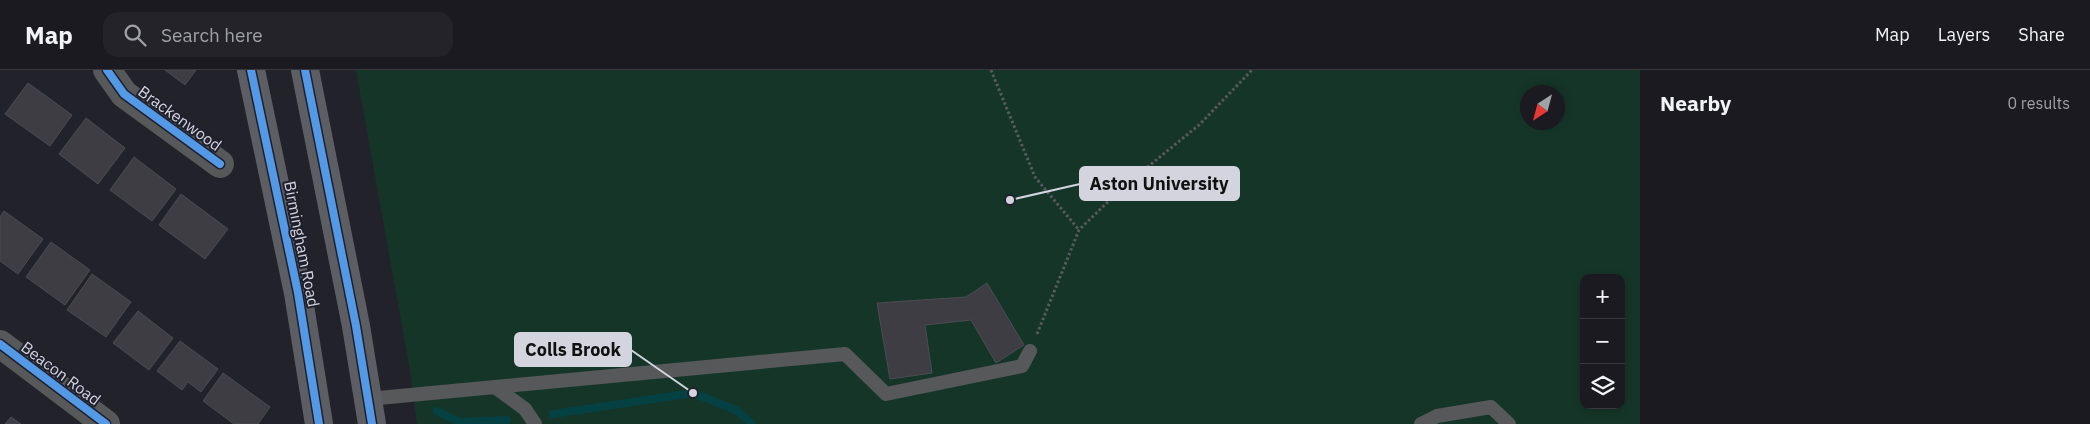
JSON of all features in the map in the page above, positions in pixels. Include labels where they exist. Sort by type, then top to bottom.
[{"type":"highway","name":"Birmingham Road","points":[[251,70],[298,293],[319,424]]},
{"type":"highway","points":[[305,70],[356,326],[370,411]]},
{"type":"street","name":"Brackenwood","points":[[107,70],[124,94],[220,164]]},
{"type":"street","name":"Beacon Road","points":[[0,344],[105,424]]},
{"type":"lane","points":[[370,411],[495,387],[845,354],[886,394],[1022,366],[1030,351]]},
{"type":"lane","points":[[495,387],[525,409],[535,424]]},
{"type":"lane","points":[[1421,424],[1436,416],[1491,407],[1509,424]]},
{"type":"path","points":[[991,70],[1035,177],[1079,230]]},
{"type":"path","points":[[1030,351],[1079,230],[1123,187],[1199,125],[1252,70]]},
{"type":"green space","points":[[356,70],[1640,70],[1640,424],[417,424],[410,370]]},
{"type":"building","points":[[165,70],[196,70],[185,85]]},
{"type":"building","points":[[28,83],[72,115],[50,146],[5,114]]},
{"type":"building","points":[[86,118],[125,148],[98,184],[59,154]]},
{"type":"building","points":[[134,157],[176,189],[152,221],[110,190]]},
{"type":"building","points":[[181,194],[228,229],[205,259],[159,225]]},
{"type":"building","points":[[4,211],[43,239],[18,274],[0,261],[0,217]]},
{"type":"building","points":[[51,242],[90,270],[65,305],[26,277]]},
{"type":"building","points":[[92,274],[131,302],[106,337],[67,310]]},
{"type":"building","points":[[987,283],[1024,345],[996,363],[971,320],[925,325],[932,373],[890,379],[877,303],[966,297]]},
{"type":"building","points":[[138,311],[173,338],[149,370],[113,343]]},
{"type":"building","points":[[180,341],[218,369],[201,392],[188,382],[182,390],[157,371]]},
{"type":"building","points":[[223,373],[270,407],[258,424],[234,424],[203,401]]},
{"type":"building","points":[[11,417],[21,424],[5,424]]},
{"type":"waterway","points":[[553,414],[693,393],[736,410],[752,424]]},
{"type":"waterway","points":[[437,411],[459,422],[507,420]]},
{"type":"cycle path","points":[[107,70],[124,94],[220,164]]},
{"type":"cycle path","points":[[251,70],[298,293],[319,424]]},
{"type":"cycle path","points":[[305,70],[356,326],[372,424]]},
{"type":"cycle path","points":[[0,344],[106,424]]},
{"type":"place","name":"Aston University","points":[[1010,200]]},
{"type":"place","name":"Colls Brook","points":[[693,393]]}]
